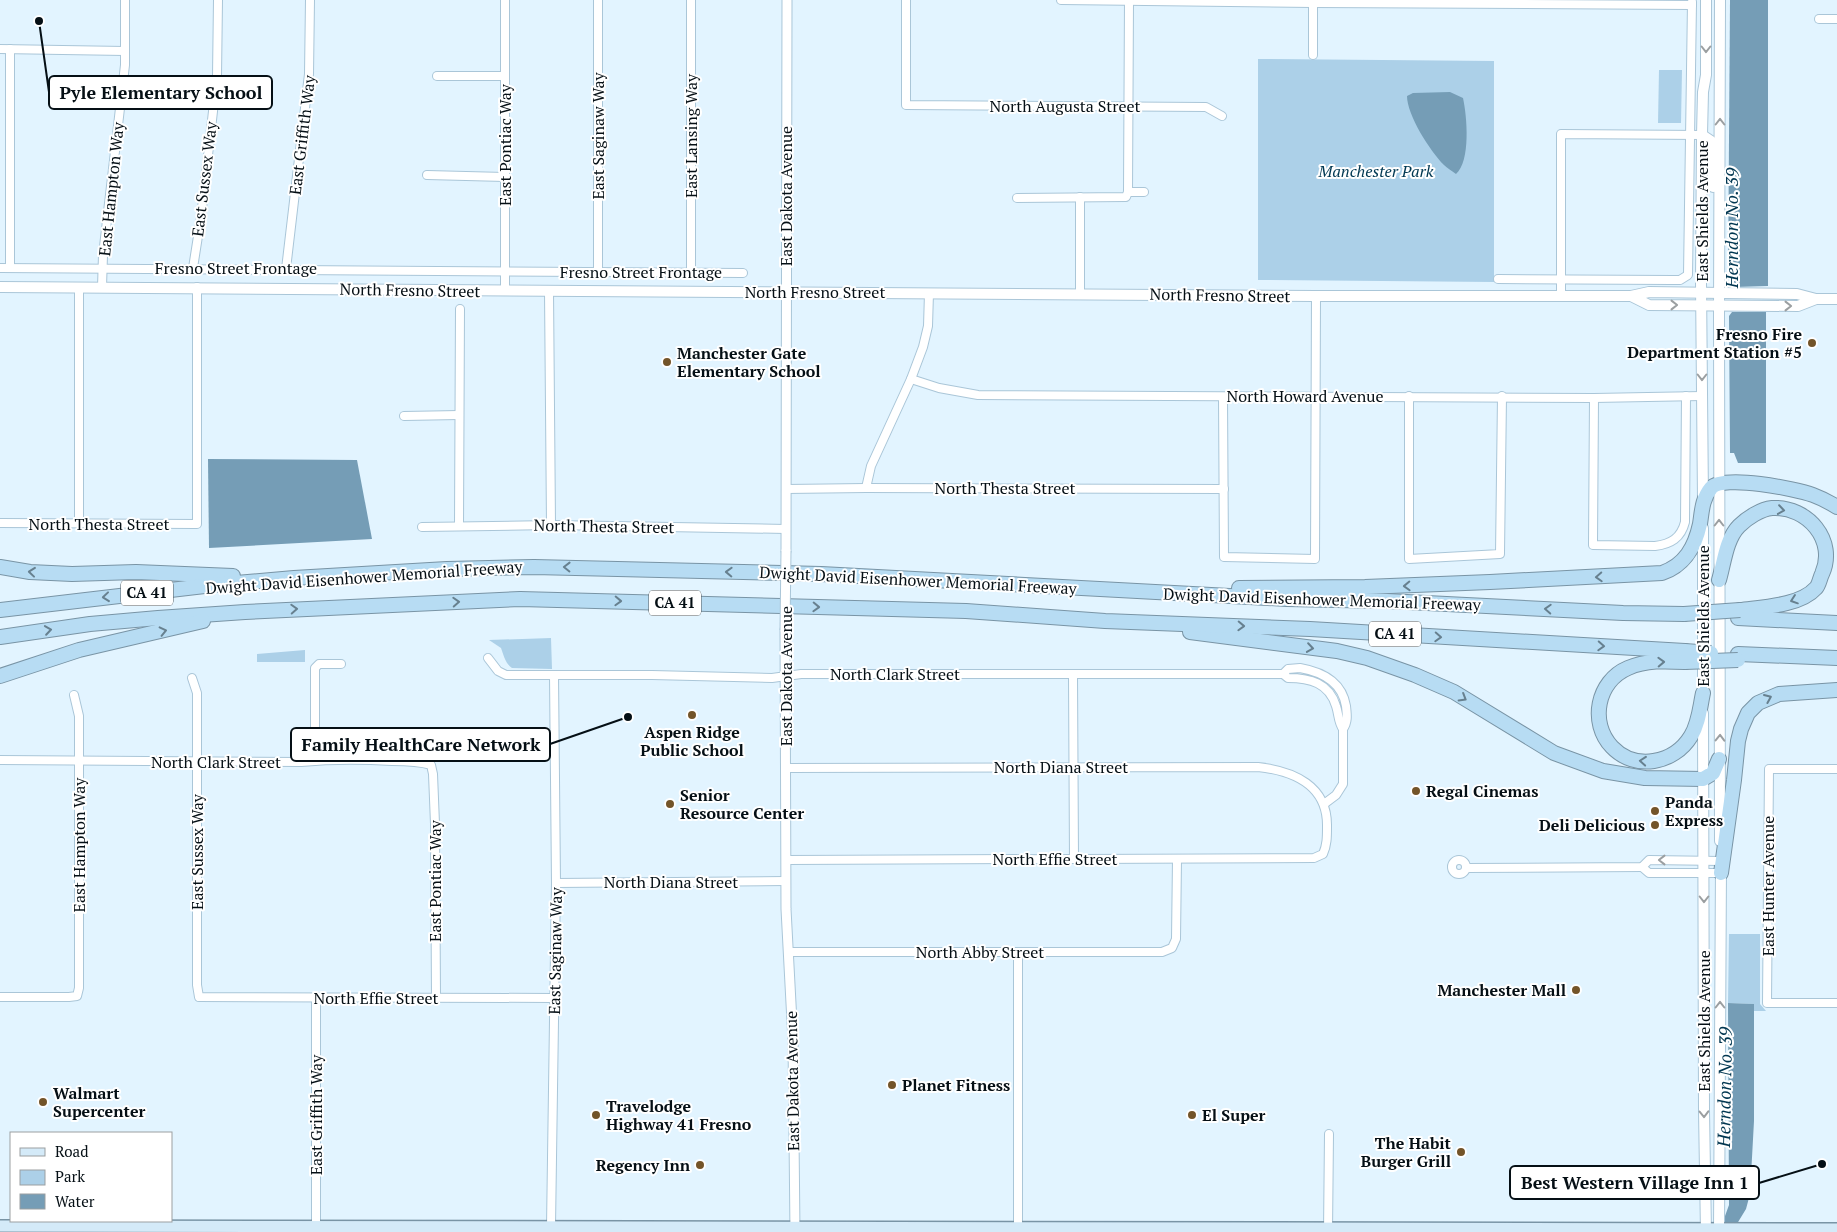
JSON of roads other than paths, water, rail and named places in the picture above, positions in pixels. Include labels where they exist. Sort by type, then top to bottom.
[{"type":"highway","points":[[1110,589],[1365,587],[1662,573],[1679,565],[1691,550],[1700,523],[1703,502],[1712,487],[1720,483],[1779,486],[1813,495],[1837,507]]},
{"type":"highway","points":[[1719,580],[1730,540],[1738,527],[1759,512],[1772,508],[1788,510],[1803,516],[1816,526],[1822,535],[1826,550],[1825,567],[1816,588],[1802,598],[1739,614]]},
{"type":"highway","name":"Dwight David Eisenhower Memorial Freeway","points":[[0,610],[213,585],[294,578],[534,566],[821,574],[1287,599],[1387,601],[1623,613],[1739,614],[1837,623]]},
{"type":"highway","points":[[0,567],[30,572],[72,574],[136,572],[294,578]]},
{"type":"highway","name":"Dwight David Eisenhower Memorial Freeway","points":[[0,637],[100,623],[245,612],[520,598],[966,611],[1105,621],[1320,629],[1685,657]]},
{"type":"highway","points":[[0,676],[80,650],[245,612]]},
{"type":"highway","points":[[1105,621],[1327,650],[1367,658],[1415,675],[1454,692],[1554,752],[1603,771],[1644,778],[1703,779],[1713,773],[1719,759]]},
{"type":"highway","points":[[1703,692],[1698,721],[1690,738],[1665,759],[1647,762],[1629,758],[1618,753],[1606,739],[1599,722],[1599,705],[1603,692],[1614,677],[1628,668],[1646,662],[1685,657],[1837,658]]},
{"type":"highway","points":[[1721,867],[1738,741],[1748,713],[1758,702],[1779,694],[1837,690]]},
{"type":"main road","name":"East Shields Avenue","points":[[1706,0],[1706,75],[1702,134],[1701,293],[1706,1231]]},
{"type":"main road","name":"East Shields Avenue","points":[[1719,1230],[1721,867],[1718,306],[1720,0]]},
{"type":"main road","points":[[1702,134],[1711,141],[1712,145],[1712,185],[1719,215]]},
{"type":"main road","name":"North Fresno Street","points":[[0,286],[1316,296],[1631,296],[1649,292],[1797,294],[1816,299],[1837,299]]},
{"type":"main road","name":"North Fresno Street","points":[[1631,296],[1649,305],[1798,306],[1816,299]]},
{"type":"main road","points":[[0,1226],[43,1229],[550,1230],[1227,1228],[1706,1231],[1837,1229]]},
{"type":"main road","points":[[1086,1232],[1108,1228]]},
{"type":"main road","points":[[1204,1232],[1227,1228]]},
{"type":"street","name":"East Hampton Way","points":[[102,288],[102,268],[125,50],[125,0]]},
{"type":"street","name":"East Sussex Way","points":[[193,268],[217,76],[218,0]]},
{"type":"street","name":"East Griffith Way","points":[[286,269],[309,74],[310,0]]},
{"type":"street","name":"East Pontiac Way","points":[[505,0],[505,291]]},
{"type":"street","name":"East Saginaw Way","points":[[598,0],[598,272]]},
{"type":"street","name":"East Lansing Way","points":[[691,0],[691,273]]},
{"type":"street","name":"East Dakota Avenue","points":[[787,0],[785,292],[786,881],[793,1041],[794,1230]]},
{"type":"street","name":"North Augusta Street","points":[[906,0],[906,105],[1206,107],[1222,116]]},
{"type":"street","points":[[1060,0],[1692,2],[1688,275],[1680,280],[1498,279]]},
{"type":"street","points":[[1017,198],[1126,197],[1128,192],[1129,0]]},
{"type":"street","points":[[1312,2],[1313,55]]},
{"type":"street","points":[[1819,19],[1837,19]]},
{"type":"street","points":[[0,49],[125,50]]},
{"type":"street","points":[[10,49],[10,268]]},
{"type":"street","points":[[437,76],[505,76]]},
{"type":"street","points":[[1561,295],[1561,134],[1702,134]]},
{"type":"street","points":[[426,175],[505,177]]},
{"type":"street","points":[[1128,192],[1144,192]]},
{"type":"street","points":[[1080,197],[1080,294]]},
{"type":"street","name":"Fresno Street Frontage","points":[[0,268],[743,273]]},
{"type":"street","name":"North Thesta Street","points":[[0,523],[197,524],[197,287]]},
{"type":"street","points":[[79,288],[79,524]]},
{"type":"street","points":[[549,291],[550,525]]},
{"type":"street","points":[[866,488],[871,466],[911,379],[923,347],[928,326],[929,293]]},
{"type":"street","points":[[1223,397],[1224,557],[1315,559],[1316,296]]},
{"type":"street","points":[[459,526],[460,309]]},
{"type":"street","name":"North Howard Avenue","points":[[911,379],[938,388],[978,395],[1223,397],[1502,396],[1594,398],[1702,396]]},
{"type":"street","points":[[1409,396],[1408,559],[1500,554],[1502,396]]},
{"type":"street","points":[[1594,398],[1593,545],[1664,545],[1673,541],[1680,534],[1686,522],[1686,396]]},
{"type":"street","points":[[404,416],[459,414]]},
{"type":"street","name":"North Thesta Street","points":[[786,490],[866,488],[1224,489]]},
{"type":"street","name":"North Thesta Street","points":[[422,527],[550,525],[786,529]]},
{"type":"street","name":"North Clark Street","points":[[488,658],[498,671],[506,675],[652,675],[772,678],[801,674],[1283,674],[1288,678],[1308,679],[1320,684],[1331,695],[1336,707],[1339,723],[1343,729],[1347,723],[1347,711],[1342,692],[1333,681],[1321,674],[1300,668],[1288,669],[1283,674]]},
{"type":"street","points":[[314,761],[315,668],[319,664],[341,664]]},
{"type":"street","name":"East Saginaw Way","points":[[550,1230],[556,883],[554,675]]},
{"type":"street","points":[[1073,675],[1074,859]]},
{"type":"street","name":"East Sussex Way","points":[[192,678],[197,692],[197,985],[199,997]]},
{"type":"street","name":"East Hampton Way","points":[[0,997],[69,997],[77,996],[79,988],[80,761],[79,716],[74,695]]},
{"type":"street","points":[[1324,804],[1336,795],[1344,784],[1343,729]]},
{"type":"street","name":"North Clark Street","points":[[0,760],[374,760],[423,762],[431,765]]},
{"type":"street","name":"East Pontiac Way","points":[[431,765],[435,824],[436,998]]},
{"type":"street","name":"North Diana Street","points":[[786,768],[1258,767],[1272,768],[1284,772],[1307,784],[1317,793],[1324,804]]},
{"type":"street","name":"East Hunter Avenue","points":[[1837,769],[1768,769],[1767,1003],[1837,1003]]},
{"type":"street","name":"North Effie Street","points":[[786,860],[1314,858],[1323,854],[1327,845],[1327,815],[1324,804]]},
{"type":"street","name":"North Abby Street","points":[[788,952],[1162,952],[1172,948],[1176,939],[1177,858]]},
{"type":"street","points":[[1642,867],[1649,860],[1704,861],[1721,867]]},
{"type":"street","points":[[1466,868],[1642,867],[1649,873],[1704,873],[1721,867]]},
{"type":"street","name":"North Diana Street","points":[[556,883],[786,881]]},
{"type":"street","points":[[1018,952],[1018,1230]]},
{"type":"street","name":"North Effie Street","points":[[199,997],[553,998]]},
{"type":"street","name":"East Griffith Way","points":[[316,997],[316,1229]]},
{"type":"street","points":[[1328,1230],[1329,1134]]},
{"type":"water","name":"Herndon No. 39","points":[[1730,0],[1768,0],[1768,286],[1735,287],[1728,279]]},
{"type":"water","points":[[1450,92],[1463,98],[1466,116],[1466,149],[1461,168],[1456,174],[1444,165],[1426,142],[1411,113],[1407,96],[1413,93]]},
{"type":"water","points":[[1732,312],[1766,312],[1766,463],[1738,463],[1734,453],[1730,453],[1729,316]]},
{"type":"water","points":[[208,459],[357,460],[372,539],[209,548]]},
{"type":"water","points":[[1728,1003],[1754,1004],[1754,1121],[1750,1194],[1746,1209],[1732,1232],[1715,1232],[1725,1216],[1729,1205]]},
{"type":"place","name":"Pyle Elementary School","points":[[39,21]]},
{"type":"place","name":"Fresno Fire Department Station #5","points":[[1812,343]]},
{"type":"place","name":"Manchester Gate Elementary School","points":[[667,362]]},
{"type":"place","name":"Aspen Ridge Public School","points":[[692,715]]},
{"type":"place","name":"Family HealthCare Network","points":[[628,717]]},
{"type":"place","name":"Regal Cinemas","points":[[1416,791]]},
{"type":"place","name":"Senior Resource Center","points":[[670,804]]},
{"type":"place","name":"Panda Express","points":[[1655,811]]},
{"type":"place","name":"Deli Delicious","points":[[1655,825]]},
{"type":"place","name":"Manchester Mall","points":[[1576,990]]},
{"type":"place","name":"Planet Fitness","points":[[892,1085]]},
{"type":"place","name":"Walmart Supercenter","points":[[43,1102]]},
{"type":"place","name":"Travelodge Highway 41 Fresno","points":[[596,1115]]},
{"type":"place","name":"El Super","points":[[1192,1115]]},
{"type":"place","name":"The Habit Burger Grill","points":[[1461,1152]]},
{"type":"place","name":"Best Western Village Inn 1","points":[[1822,1164]]},
{"type":"place","name":"Regency Inn","points":[[700,1165]]},
{"type":"park label","name":"Manchester Park","points":[[1376,171]]}]
